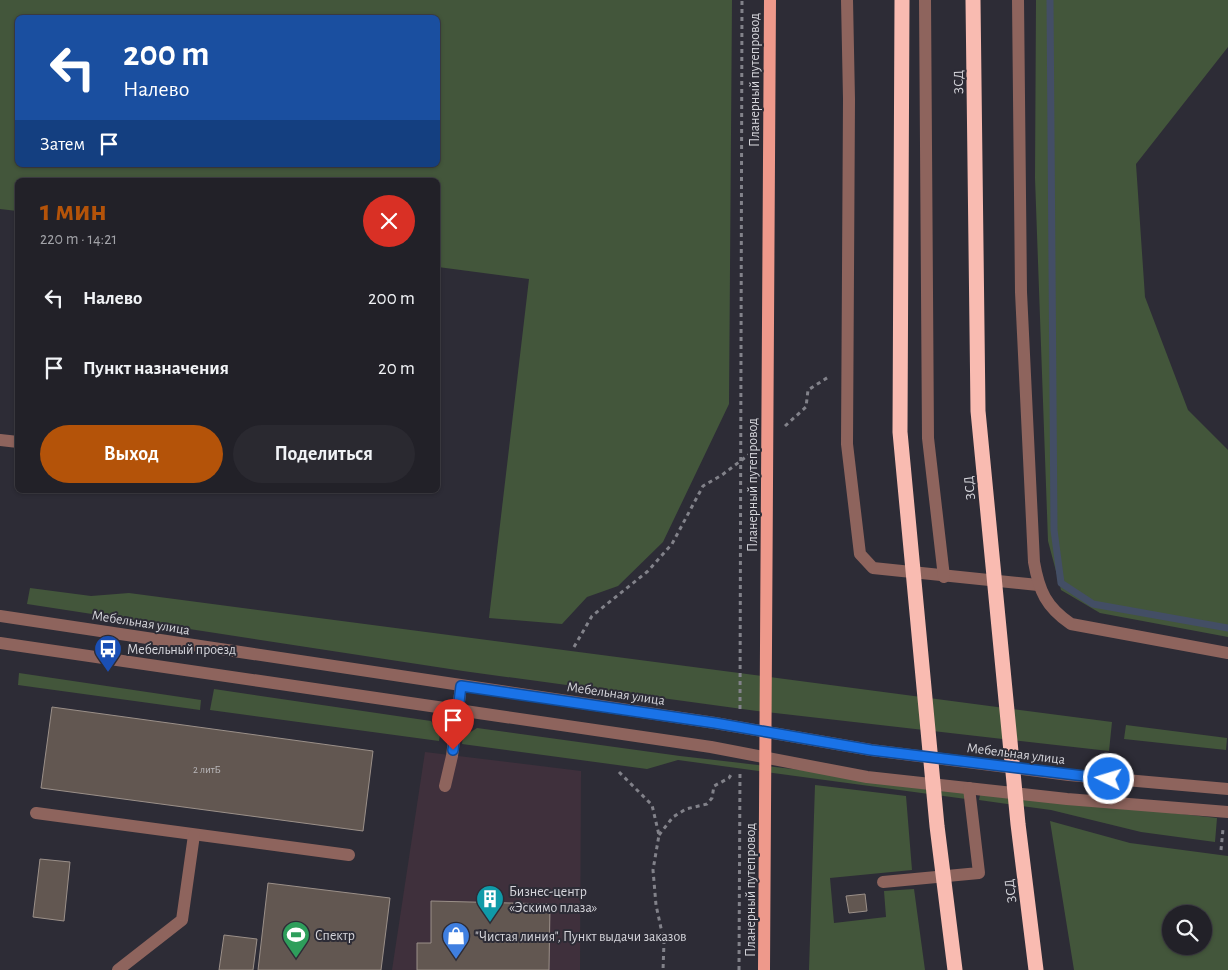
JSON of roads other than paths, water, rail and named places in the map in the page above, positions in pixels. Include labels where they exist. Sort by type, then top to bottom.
[{"type":"highway","points":[[902,0],[900,432],[937,826],[955,970]]},
{"type":"highway","name":"ЗСД","points":[[973,0],[978,411],[1018,824],[1036,970]]},
{"type":"main road","name":"Планерный путепровод","points":[[764,970],[770,0]]},
{"type":"street","points":[[847,0],[850,99],[847,444],[860,554],[873,568],[944,577],[1038,585]]},
{"type":"street","points":[[925,0],[928,438],[944,577]]},
{"type":"street","points":[[1018,0],[1021,292],[1034,562],[1038,585],[1054,612],[1071,624],[1228,653]]},
{"type":"street","points":[[0,440],[15,442]]},
{"type":"street","name":"Мебельная улица","points":[[0,616],[715,723],[871,750],[1069,775],[1228,789]]},
{"type":"street","points":[[0,643],[711,747],[866,776],[1226,817]]},
{"type":"street","points":[[445,786],[461,686]]},
{"type":"street","points":[[883,882],[979,872],[970,788]]},
{"type":"street","points":[[36,814],[349,855]]},
{"type":"street","points":[[118,970],[182,920],[194,835]]},
{"type":"waterway","points":[[1050,0],[1054,530],[1061,583],[1093,604],[1228,628]]},
{"type":"place","name":"Мебельный проезд","points":[[108,673]]},
{"type":"place","name":"Бизнес-центр «Эскимо плаза»","points":[[490,923]]},
{"type":"place","name":"Спектр","points":[[296,959]]},
{"type":"place","name":"\"Чистая линия\", Пункт выдачи заказов","points":[[456,960]]}]
